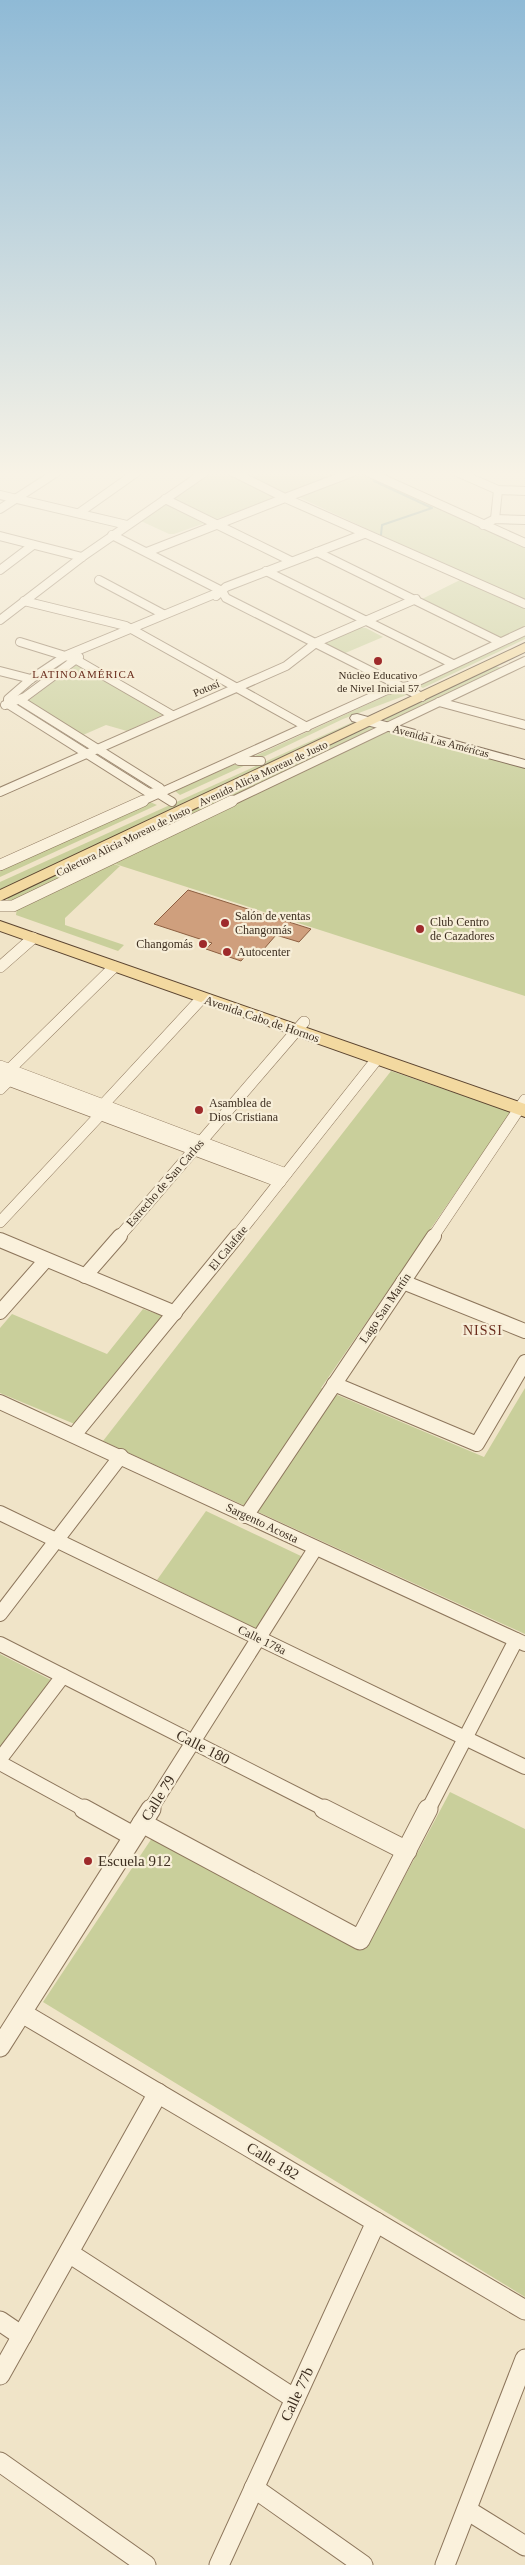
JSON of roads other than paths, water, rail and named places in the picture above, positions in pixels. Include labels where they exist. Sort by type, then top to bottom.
[{"type":"main road","name":"Avenida Alicia Moreau de Justo","points":[[418,696],[525,641]]},
{"type":"main road","name":"Avenida Alicia Moreau de Justo","points":[[0,896],[364,720],[525,647]]},
{"type":"main road","name":"Avenida Alicia Moreau de Justo","points":[[0,881],[163,796],[261,761],[364,720]]},
{"type":"main road","name":"Avenida Las Américas","points":[[364,720],[525,764]]},
{"type":"main road","name":"Avenida Cabo de Hornos","points":[[0,916],[300,1027],[524,1105]]},
{"type":"main road","name":"Avenida Cabo de Hornos","points":[[0,926],[202,998],[300,1027],[376,1059],[524,1105]]},
{"type":"street","points":[[0,620],[36,592]]},
{"type":"street","points":[[121,592],[163,614]]},
{"type":"street","points":[[134,630],[163,614],[220,592]]},
{"type":"street","points":[[4,705],[8,699],[31,679],[71,657],[214,599],[221,592]]},
{"type":"street","points":[[222,592],[226,598],[317,642],[418,696]]},
{"type":"street","points":[[308,592],[453,664]]},
{"type":"street","points":[[401,592],[500,642]]},
{"type":"street","points":[[499,592],[525,604]]},
{"type":"street","name":"Potosí","points":[[0,792],[286,666],[317,642],[416,599]]},
{"type":"street","points":[[24,601],[134,630],[307,727]]},
{"type":"street","name":"Colectora Alicia Moreau de Justo","points":[[0,865],[163,796],[307,727],[398,686],[408,686],[525,631]]},
{"type":"street","points":[[20,642],[71,657],[172,715]]},
{"type":"street","points":[[4,705],[21,701],[71,657]]},
{"type":"street","points":[[496,660],[511,668],[525,672]]},
{"type":"street","name":"Colectora Alicia Moreau de Justo","points":[[0,906],[13,906],[525,661]]},
{"type":"street","points":[[0,671],[31,679]]},
{"type":"street","points":[[21,701],[160,788],[163,796]]},
{"type":"street","points":[[439,702],[525,725]]},
{"type":"street","points":[[4,705],[148,793],[163,796]]},
{"type":"street","points":[[235,760],[261,761]]},
{"type":"street","points":[[0,967],[33,938]]},
{"type":"street","points":[[0,1089],[5,1073],[114,967]]},
{"type":"street","points":[[0,1222],[202,998]]},
{"type":"street","name":"Estrecho de San Carlos","points":[[85,1276],[300,1027]]},
{"type":"street","name":"El Calafate","points":[[75,1434],[175,1313],[376,1059]]},
{"type":"street","points":[[5,1073],[196,1147],[283,1178]]},
{"type":"street","name":"Lago San Martín","points":[[246,1516],[524,1105]]},
{"type":"street","points":[[0,1240],[175,1313]]},
{"type":"street","points":[[0,1312],[46,1260]]},
{"type":"street","points":[[403,1282],[525,1331]]},
{"type":"street","points":[[334,1384],[477,1444],[525,1362]]},
{"type":"street","name":"Sargento Acosta","points":[[0,1402],[75,1434],[315,1549],[520,1642]]},
{"type":"street","points":[[0,1614],[121,1456]]},
{"type":"street","name":"Calle 178a","points":[[0,1513],[525,1767]]},
{"type":"street","name":"Calle 79","points":[[0,2047],[315,1549]]},
{"type":"street","points":[[0,1764],[360,1940],[465,1738],[520,1642]]},
{"type":"street","name":"Calle 180","points":[[0,1644],[407,1851]]},
{"type":"street","points":[[0,1759],[62,1676]]},
{"type":"street","name":"Calle 182","points":[[22,2013],[525,2310]]},
{"type":"street","points":[[0,2375],[158,2093]]},
{"type":"street","name":"Calle 77b","points":[[219,2565],[376,2222]]},
{"type":"street","points":[[69,2253],[295,2399]]},
{"type":"street","points":[[0,2321],[22,2336]]},
{"type":"street","points":[[445,2565],[525,2359]]},
{"type":"street","points":[[0,2462],[146,2565]]},
{"type":"street","points":[[254,2488],[363,2565]]},
{"type":"street","points":[[467,2510],[525,2546]]},
{"type":"place","name":"Núcleo Educativo de Nivel Inicial 57","points":[[378,661]]},
{"type":"place","name":"Salón de ventas Changomás","points":[[225,923]]},
{"type":"place","name":"Club Centro de Cazadores","points":[[420,929]]},
{"type":"place","name":"Changomás","points":[[203,944]]},
{"type":"place","name":"Autocenter","points":[[227,952]]},
{"type":"place","name":"Asamblea de Dios Cristiana","points":[[199,1110]]},
{"type":"place","name":"Escuela 912","points":[[88,1861]]},
{"type":"district","name":"LATINOAMÉRICA","points":[[84,674]]},
{"type":"district","name":"NISSI","points":[[483,1330]]}]
